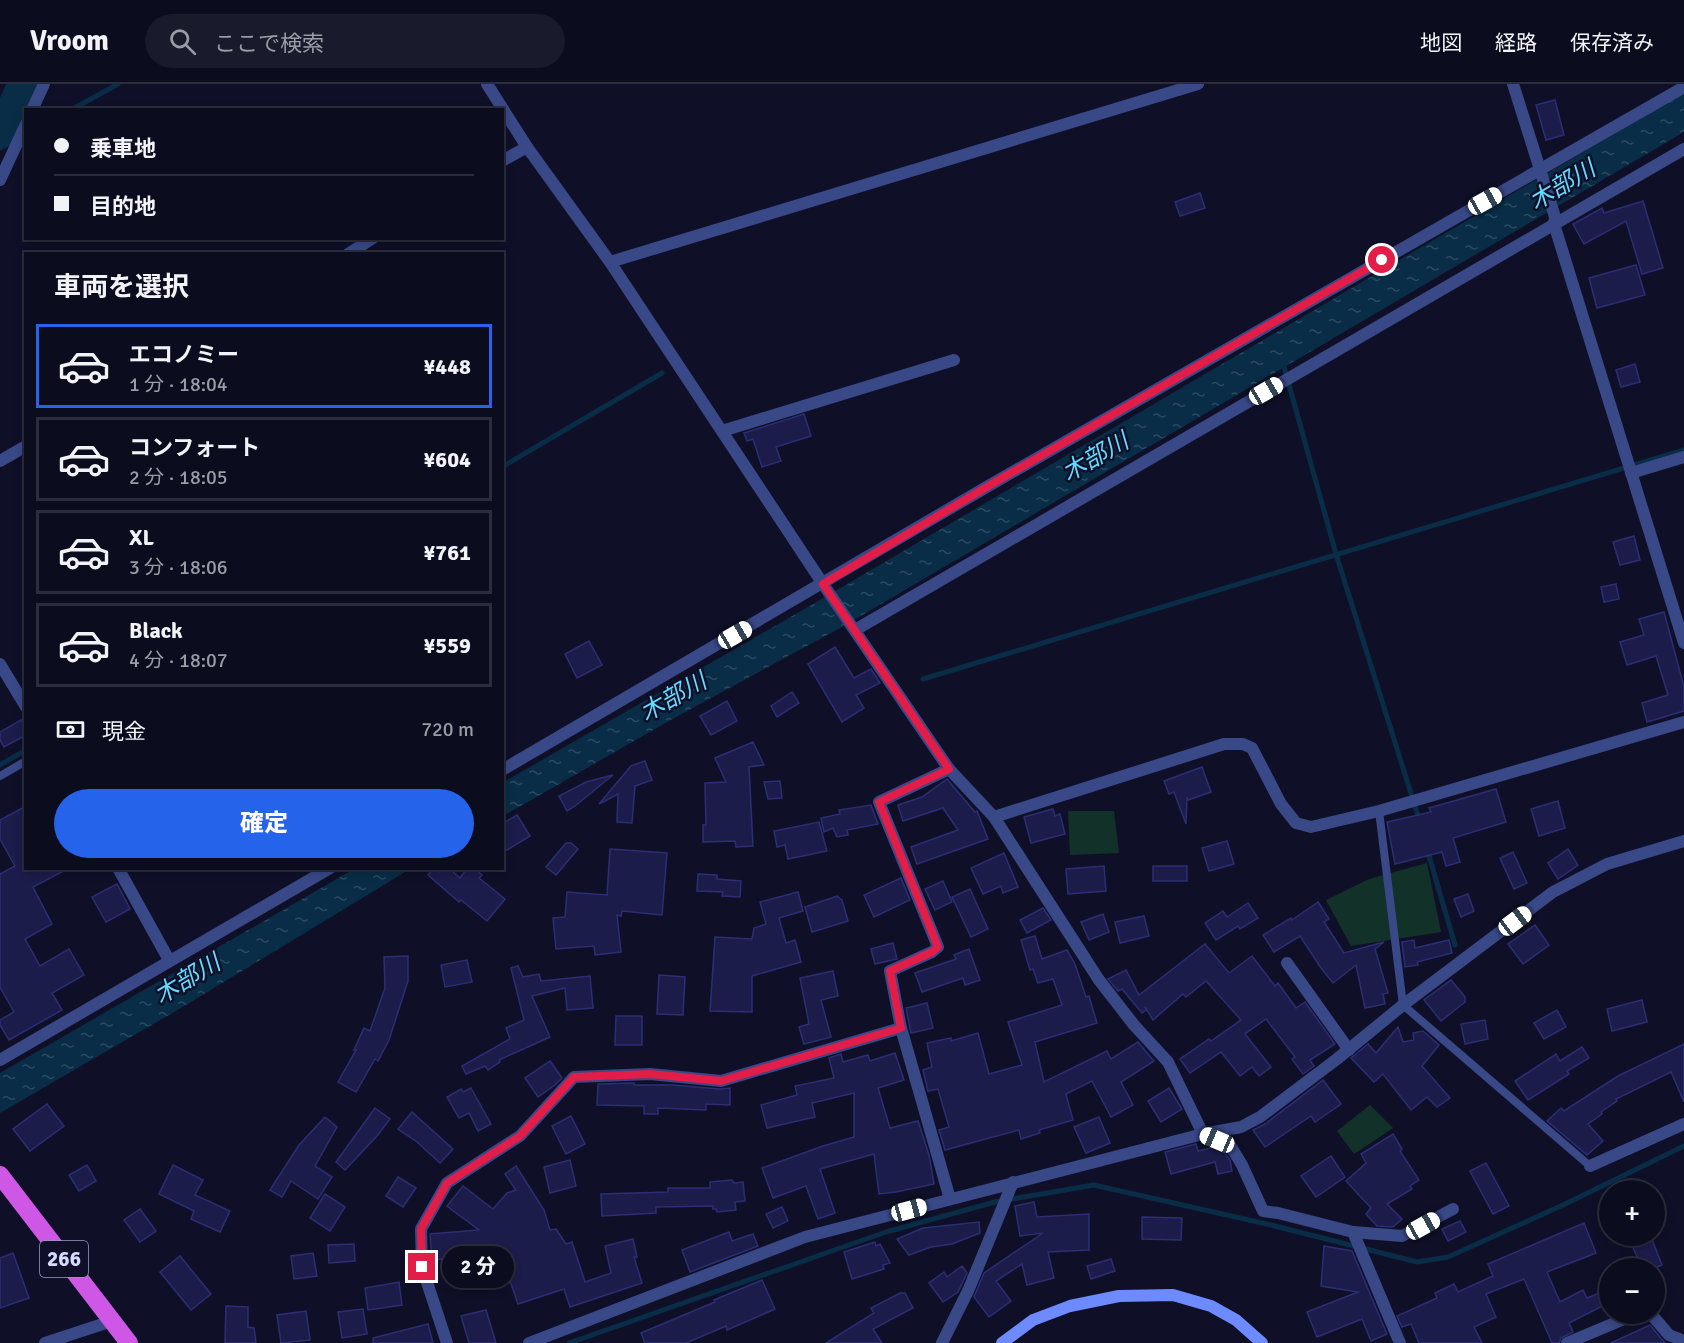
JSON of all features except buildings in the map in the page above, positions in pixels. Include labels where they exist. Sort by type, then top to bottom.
[{"type":"highway","name":"266","points":[[0,1175],[129,1343]]},
{"type":"main road","points":[[1002,1343],[1033,1320],[1070,1306],[1119,1296],[1173,1294],[1219,1311],[1236,1320],[1262,1343]]},
{"type":"street","points":[[33,108],[44,84]]},
{"type":"street","points":[[487,84],[502,108]]},
{"type":"street","points":[[610,262],[1198,84]]},
{"type":"street","points":[[1513,84],[1684,643]]},
{"type":"street","points":[[504,769],[1001,479],[1684,87]]},
{"type":"street","points":[[504,111],[527,147],[610,262],[823,584],[949,769],[994,817],[1099,980],[1134,1025],[1168,1062],[1203,1134],[1230,1145],[1263,1211],[1278,1213],[1356,1238],[1401,1236],[1453,1209]]},
{"type":"street","points":[[0,180],[24,128]]},
{"type":"street","points":[[504,160],[527,147]]},
{"type":"street","points":[[855,630],[1555,221],[1684,149]]},
{"type":"street","points":[[351,252],[370,240]]},
{"type":"street","points":[[722,431],[954,360]]},
{"type":"street","points":[[0,461],[24,447]]},
{"type":"street","points":[[1631,473],[1684,457]]},
{"type":"street","points":[[0,664],[24,704]]},
{"type":"street","points":[[994,817],[1224,744],[1243,744],[1252,748],[1281,804],[1296,823],[1311,826],[1379,811],[1684,722]]},
{"type":"street","points":[[949,769],[879,802],[938,947],[890,971],[901,1028],[950,1199]]},
{"type":"street","points":[[530,1343],[805,1237],[1013,1182],[1203,1134],[1240,1127],[1260,1117],[1553,892],[1607,864],[1684,841]]},
{"type":"street","points":[[119,870],[169,960]]},
{"type":"street","points":[[0,1060],[326,870]]},
{"type":"street","points":[[1287,963],[1348,1050]]},
{"type":"street","points":[[447,1343],[422,1267],[421,1229],[447,1183],[520,1136],[574,1077],[650,1074],[721,1081],[901,1028]]},
{"type":"street","points":[[1590,1166],[1684,1124]]},
{"type":"street","points":[[942,1343],[968,1290],[1013,1182]]},
{"type":"street","points":[[1356,1238],[1400,1343]]},
{"type":"street","points":[[45,1343],[112,1322]]},
{"type":"street","points":[[1567,1343],[1612,1324]]},
{"type":"street","points":[[1660,1324],[1669,1335],[1684,1341]]},
{"type":"lane","points":[[0,776],[24,762]]},
{"type":"lane","points":[[1379,811],[1403,1005],[1590,1166]]},
{"type":"green space","points":[[1068,811],[1114,811],[1119,853],[1070,855]]},
{"type":"green space","points":[[1427,863],[1441,932],[1351,946],[1326,900],[1369,879]]},
{"type":"green space","points":[[1370,1105],[1393,1128],[1354,1154],[1337,1131]]},
{"type":"water","name":"木部川","points":[[1684,93],[1684,132],[842,627],[676,717],[504,815],[504,782],[820,600]]},
{"type":"water","name":"木部川","points":[[352,870],[408,870],[186,1005],[0,1113],[0,1073]]},
{"type":"waterway","points":[[0,133],[23,84]]},
{"type":"waterway","points":[[75,108],[118,84]]},
{"type":"waterway","points":[[0,148],[16,140]]},
{"type":"waterway","points":[[1283,363],[1336,554],[1419,819]]},
{"type":"waterway","points":[[504,466],[662,373]]},
{"type":"waterway","points":[[923,679],[1684,450]]},
{"type":"waterway","points":[[0,765],[24,751]]},
{"type":"waterway","points":[[1427,849],[1455,945]]},
{"type":"waterway","points":[[569,1343],[886,1232],[995,1202],[1094,1185],[1271,1225],[1417,1262],[1448,1257],[1563,1205],[1684,1146]]},
{"type":"route","points":[[422,1267],[421,1229],[447,1183],[520,1136],[574,1077],[650,1074],[721,1081],[901,1028],[890,971],[938,947],[879,802],[949,769],[823,584],[990,485],[1382,260]]}]
